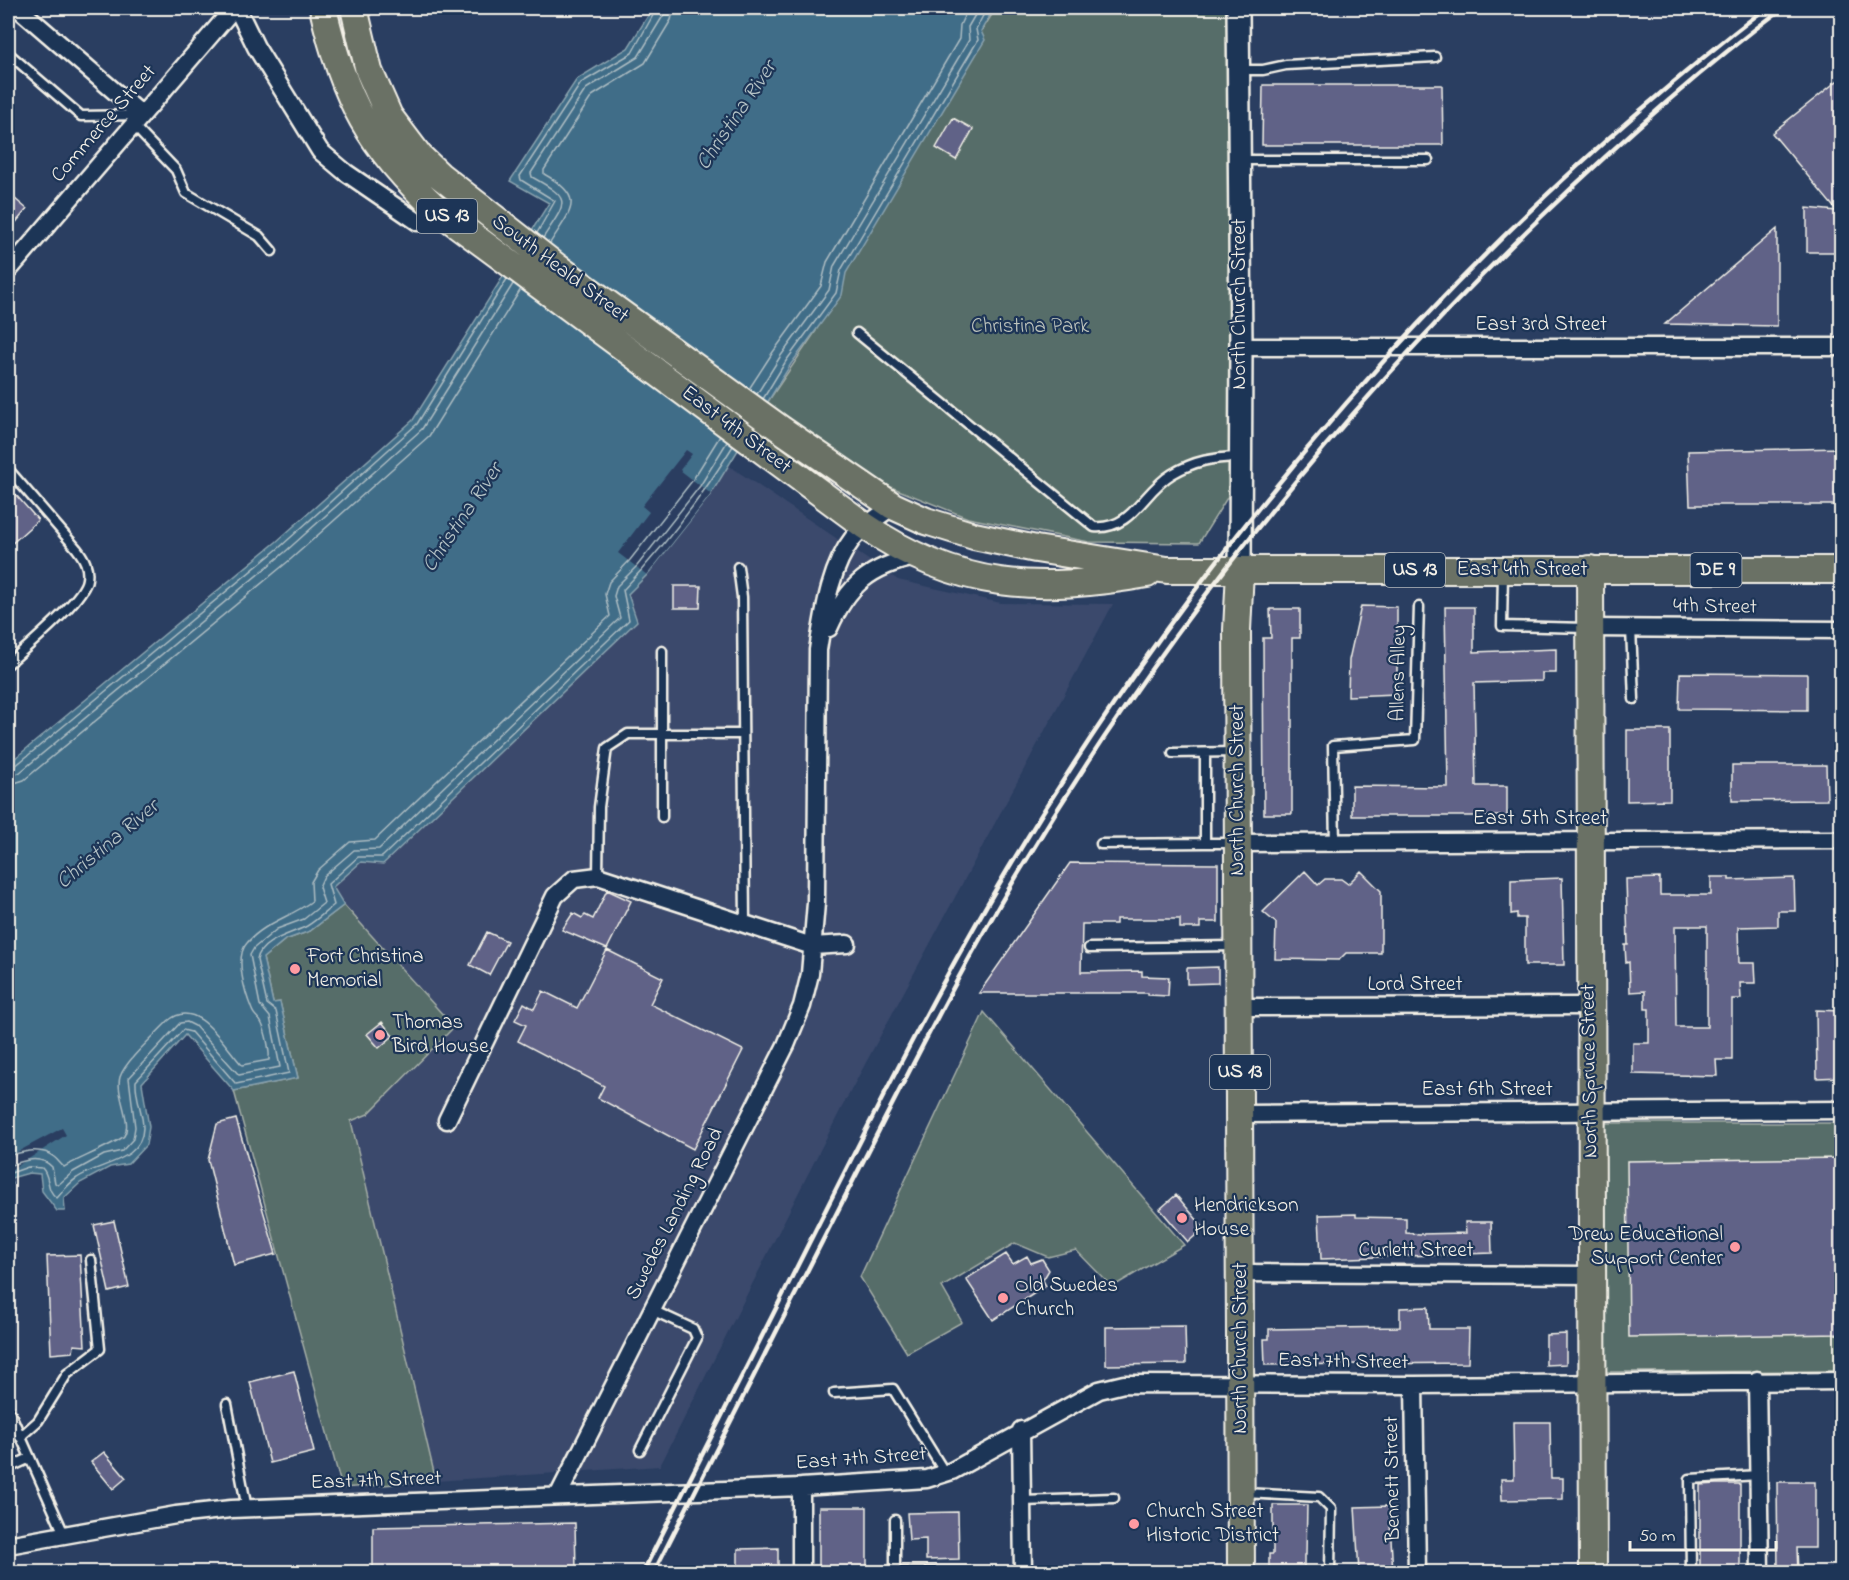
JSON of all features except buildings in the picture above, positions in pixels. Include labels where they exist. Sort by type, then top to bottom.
[{"type":"main road","name":"East 4th Street","points":[[323,8],[345,85],[379,148],[412,186],[439,211],[865,526],[916,557],[968,576],[1005,584],[1092,584],[1167,570]]},
{"type":"main road","name":"South Heald Street","points":[[354,8],[369,71],[389,116],[420,157],[464,198],[782,430]]},
{"type":"main road","name":"East 4th Street","points":[[782,430],[893,506],[926,521],[974,536],[1058,554],[1167,570],[1842,570]]},
{"type":"main road","name":"North Spruce Street","points":[[1590,569],[1588,628],[1589,1006],[1593,1572]]},
{"type":"main road","name":"North Church Street","points":[[1240,571],[1238,752],[1241,1572]]},
{"type":"street","points":[[18,8],[138,120]]},
{"type":"street","points":[[235,8],[320,151],[345,172],[418,222]]},
{"type":"street","name":"Commerce Street","points":[[8,271],[235,8]]},
{"type":"street","name":"North Church Street","points":[[1238,8],[1240,571]]},
{"type":"street","name":"East 3rd Street","points":[[1241,347],[1842,347]]},
{"type":"street","name":"Swedes Landing Road","points":[[558,1496],[786,1045],[802,1006],[810,974],[816,903],[818,650],[829,594],[838,567],[853,539],[865,526],[893,506]]},
{"type":"street","name":"Swedes Landing Road","points":[[818,650],[848,592],[873,572],[900,560],[916,557]]},
{"type":"street","name":"4th Street","points":[[1588,628],[1842,630]]},
{"type":"street","name":"East 5th Street","points":[[1239,843],[1842,840]]},
{"type":"street","points":[[447,1120],[555,896],[574,879],[598,876],[812,946],[847,944]]},
{"type":"street","name":"Lord Street","points":[[1240,1007],[1589,1006]]},
{"type":"street","name":"East 6th Street","points":[[1240,1114],[1842,1110]]},
{"type":"street","name":"Curlett Street","points":[[1241,1273],[1590,1275]]},
{"type":"street","points":[[1757,1380],[1760,1572]]},
{"type":"street","name":"East 7th Street","points":[[8,1545],[176,1515],[247,1509],[801,1487],[927,1479],[945,1474],[1021,1430],[1110,1386],[1240,1383],[1414,1385],[1842,1381]]},
{"type":"street","name":"Bennett Street","points":[[1414,1385],[1417,1572]]},
{"type":"street","points":[[1021,1430],[1023,1572]]},
{"type":"street","points":[[801,1487],[801,1572]]},
{"type":"lane","points":[[8,53],[81,116],[138,120],[176,170],[186,193],[259,236],[272,251]]},
{"type":"lane","points":[[1239,70],[1263,70],[1286,65],[1435,57]]},
{"type":"lane","points":[[1239,160],[1428,160]]},
{"type":"lane","points":[[857,333],[1094,527],[1113,526],[1126,520],[1169,475],[1185,467],[1203,459],[1239,457]]},
{"type":"lane","points":[[8,469],[85,560],[87,578],[79,597],[8,664]]},
{"type":"lane","points":[[738,567],[742,597],[745,924]]},
{"type":"lane","points":[[1504,570],[1502,626],[1588,628]]},
{"type":"lane","name":"Allens Alley","points":[[1335,843],[1333,746],[1415,740],[1419,607]]},
{"type":"lane","points":[[1631,628],[1634,699]]},
{"type":"lane","points":[[662,651],[662,817]]},
{"type":"lane","points":[[598,876],[599,807],[608,748],[628,734],[743,734]]},
{"type":"lane","points":[[1173,753],[1238,752]]},
{"type":"lane","points":[[1205,843],[1206,753]]},
{"type":"lane","points":[[1101,844],[1239,843]]},
{"type":"lane","points":[[1089,948],[1239,946]]},
{"type":"lane","points":[[20,1437],[38,1421],[67,1374],[100,1349],[91,1260]]},
{"type":"lane","points":[[640,1450],[697,1338],[693,1329],[652,1310]]},
{"type":"lane","points":[[834,1393],[893,1389],[945,1474]]},
{"type":"lane","points":[[227,1404],[247,1509]]},
{"type":"lane","points":[[8,1408],[64,1534]]},
{"type":"lane","points":[[8,1468],[30,1458]]},
{"type":"lane","points":[[1691,1572],[1690,1479],[1758,1475]]},
{"type":"lane","points":[[1241,1492],[1319,1497],[1331,1509],[1329,1572]]},
{"type":"lane","points":[[1022,1501],[1114,1498]]},
{"type":"lane","points":[[895,1520],[895,1572],[973,1572]]},
{"type":"shaded area","points":[[728,465],[898,580],[1001,603],[1113,604],[842,1107],[660,1466],[436,1481],[351,1121],[368,1114],[344,905],[332,887],[361,862],[647,575],[711,494]]},
{"type":"green space","name":"Christina Park","points":[[996,8],[1228,8],[1230,493],[1199,543],[1089,542],[968,518],[871,479],[767,403],[816,331],[837,262]]},
{"type":"green space","points":[[344,905],[454,1027],[368,1114],[351,1121],[436,1481],[342,1488],[234,1091],[298,1078],[280,1002],[273,1003],[263,958],[285,940],[310,931]]},
{"type":"green space","points":[[984,1012],[1184,1245],[1112,1287],[1076,1250],[1048,1257],[1015,1243],[942,1287],[962,1322],[907,1353],[860,1277]]},
{"type":"green space","name":"Drew Educational Support Center","points":[[1599,1123],[1841,1123],[1841,1371],[1601,1372]]},
{"type":"water","name":"Christina River","points":[[653,8],[994,8],[981,31],[985,40],[846,273],[842,295],[791,364],[711,494],[647,575],[628,594],[637,621],[383,864],[361,862],[333,887],[344,905],[310,931],[285,940],[263,958],[273,1003],[280,1002],[298,1078],[234,1091],[185,1035],[142,1083],[149,1127],[146,1145],[128,1164],[110,1167],[80,1183],[64,1198],[65,1211],[57,1211],[42,1191],[40,1174],[29,1173],[11,1178],[12,1184],[8,1191],[8,764],[276,542],[413,420],[549,203],[510,181],[577,79],[628,48]]},
{"type":"pier","points":[[686,450],[692,454],[680,470],[711,494],[647,575],[618,553],[649,512],[642,506]]},
{"type":"pier","points":[[62,1128],[66,1135],[8,1172],[8,1157]]},
{"type":"railway","points":[[643,1572],[910,1044],[958,956],[1008,869],[1085,747],[1167,628],[1254,514],[1346,403],[1444,297],[1546,195],[1654,99],[1766,8]]},
{"type":"railway","points":[[654,1572],[973,951],[1072,787],[1130,699],[1256,530],[1392,370],[1539,219],[1627,137],[1688,83],[1783,8]]},
{"type":"place","name":"Fort Christina Memorial","points":[[295,969]]},
{"type":"place","name":"Thomas Bird House","points":[[380,1035]]},
{"type":"place","name":"Hendrickson House","points":[[1182,1218]]},
{"type":"place","name":"Drew Educational Support Center","points":[[1735,1247]]},
{"type":"place","name":"Old Swedes Church","points":[[1003,1298]]},
{"type":"place","name":"Church Street Historic District","points":[[1134,1524]]}]
